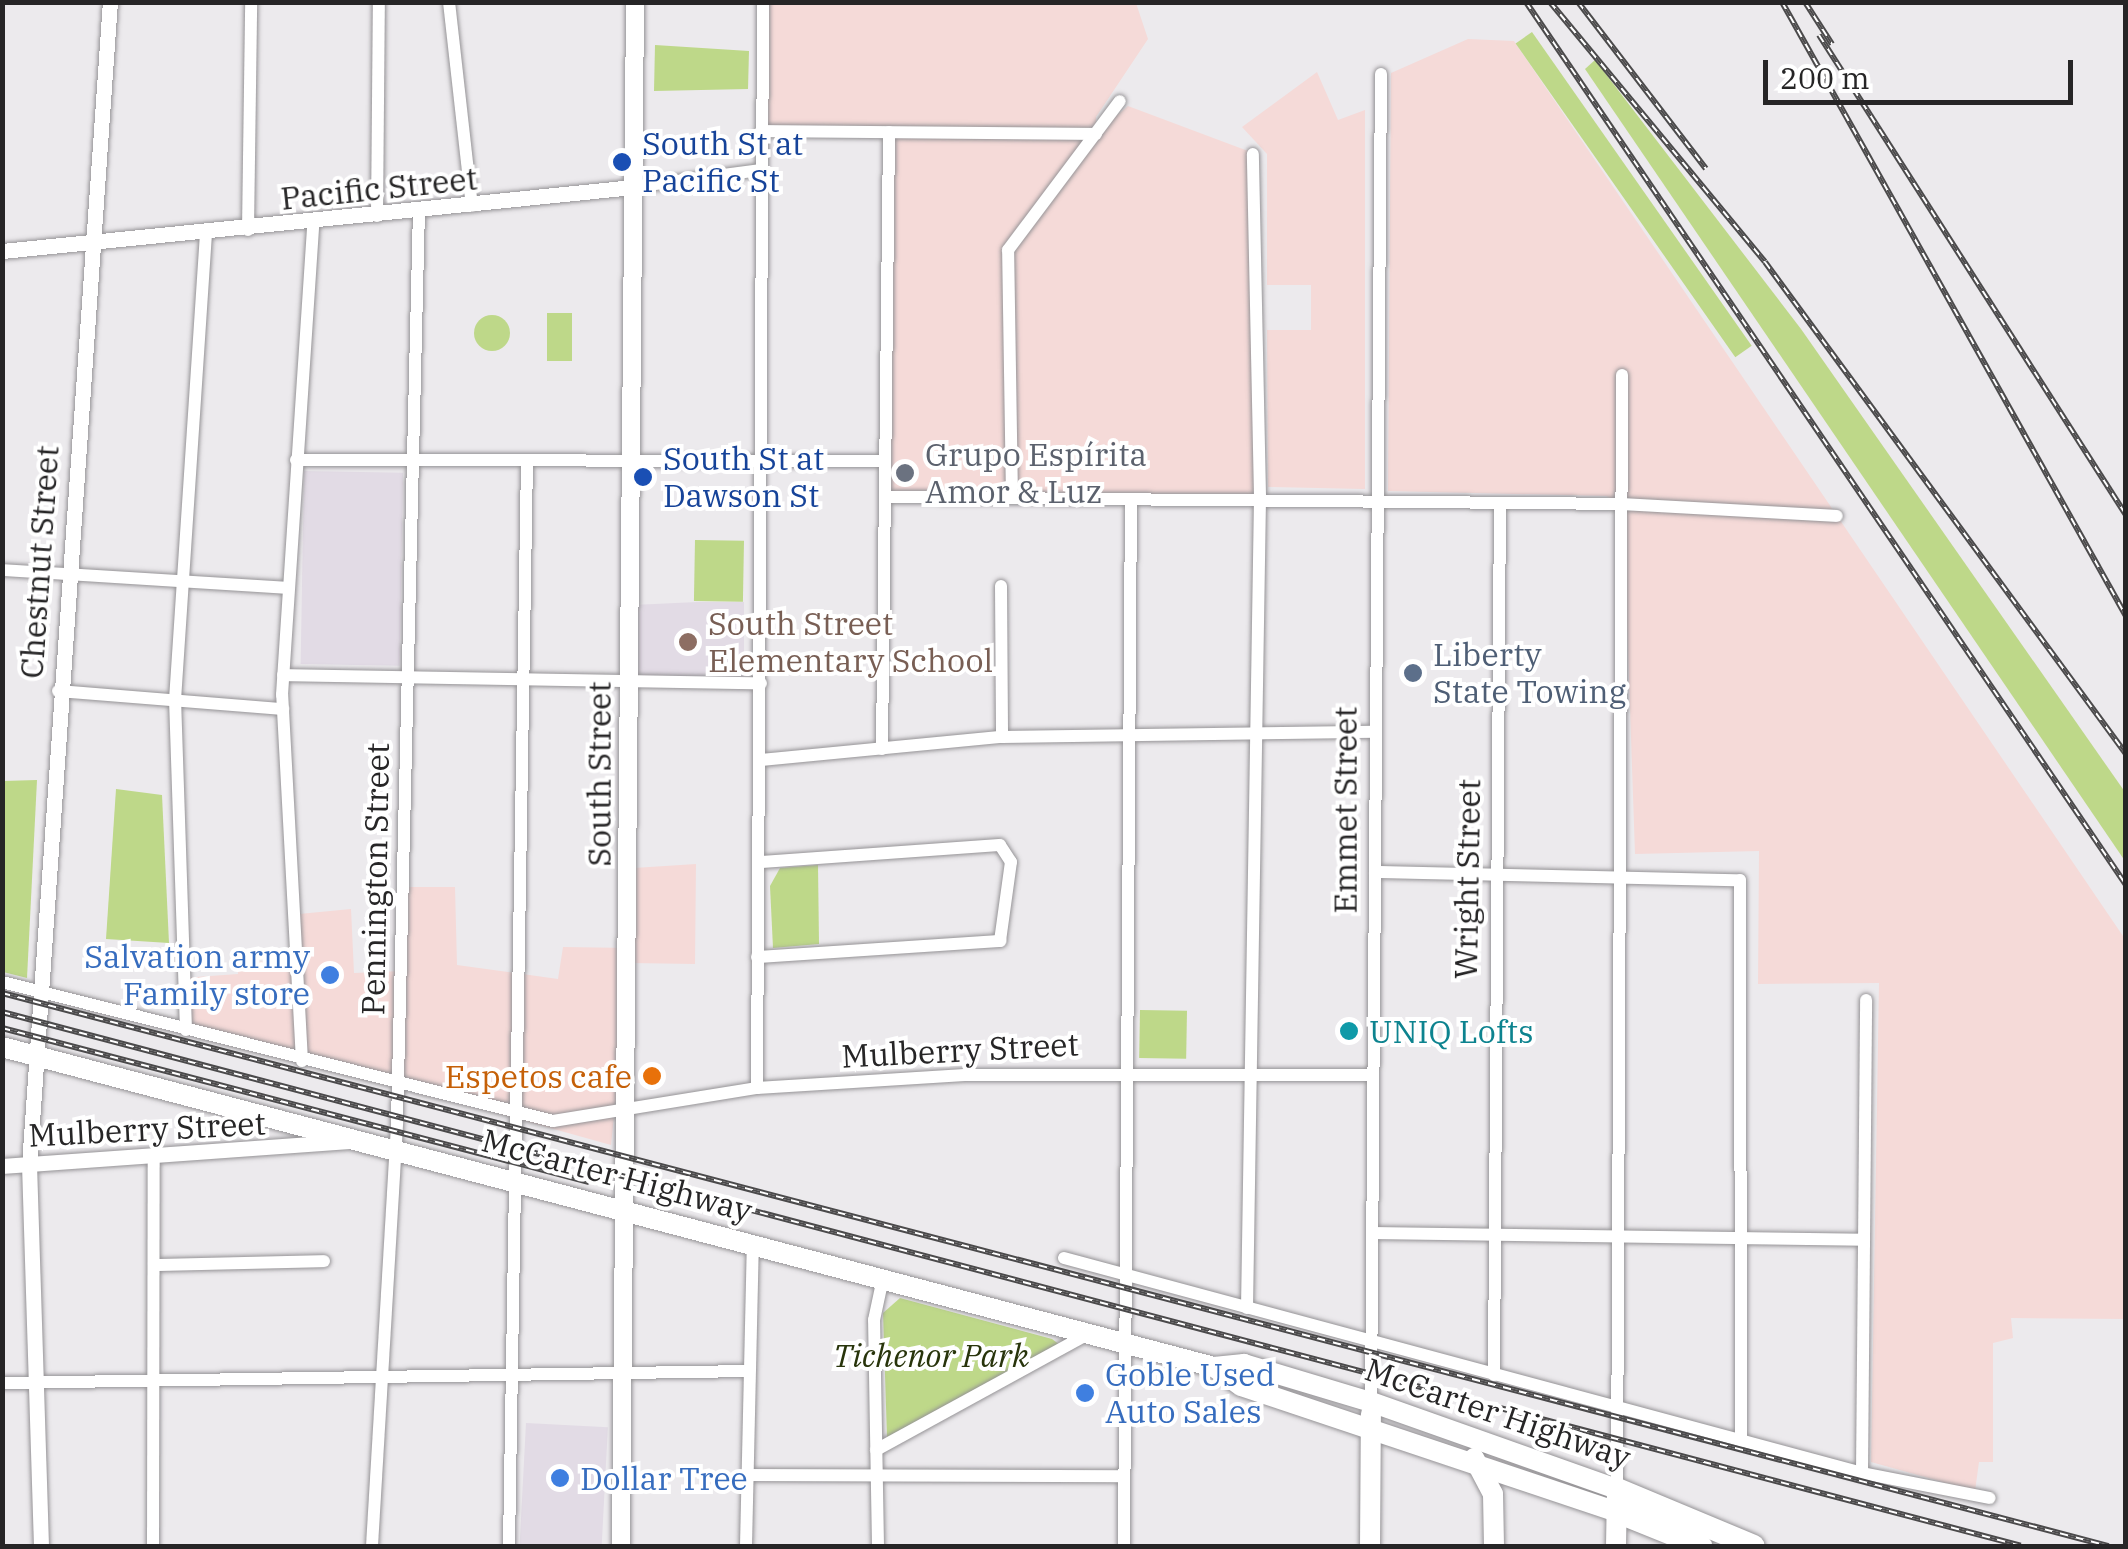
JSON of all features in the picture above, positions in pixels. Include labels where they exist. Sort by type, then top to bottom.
[{"type":"highway","name":"McCarter Highway","points":[[1617,1500],[1701,1546]]},
{"type":"highway","name":"McCarter Highway","points":[[1617,1500],[1754,1546]]},
{"type":"main road","name":"South Street","points":[[621,1546],[628,1212],[635,2]]},
{"type":"main road","name":"McCarter Highway","points":[[2,1047],[1214,1367],[1242,1386],[1371,1412],[1617,1500]]},
{"type":"main road","name":"McCarter Highway","points":[[1371,1412],[1474,1458],[1617,1500]]},
{"type":"main road","name":"Emmet Street","points":[[1370,1546],[1371,1412]]},
{"type":"main road","points":[[1474,1458],[1493,1494],[1494,1546]]},
{"type":"main road","points":[[1616,1546],[1617,1500]]},
{"type":"street","name":"Chestnut Street","points":[[41,1546],[29,1165],[40,1057],[65,574],[110,2]]},
{"type":"street","points":[[248,230],[251,2]]},
{"type":"street","points":[[377,216],[379,2]]},
{"type":"street","points":[[449,2],[472,206]]},
{"type":"street","points":[[757,1088],[763,2]]},
{"type":"street","name":"Emmet Street","points":[[1371,1412],[1381,74]]},
{"type":"street","points":[[1012,498],[1008,250],[1120,101]]},
{"type":"street","points":[[762,131],[1096,134]]},
{"type":"street","points":[[882,749],[889,132]]},
{"type":"street","points":[[1246,1308],[1260,501],[1253,154]]},
{"type":"street","name":"Pacific Street","points":[[2,252],[91,248],[761,170]]},
{"type":"street","name":"Pennington Street","points":[[372,1546],[398,1087],[419,212]]},
{"type":"street","points":[[302,1061],[283,675],[312,224]]},
{"type":"street","points":[[186,1030],[175,700],[206,235]]},
{"type":"street","points":[[1617,1500],[1622,374]]},
{"type":"street","points":[[296,460],[885,460]]},
{"type":"street","points":[[509,1546],[520,1182],[527,463]]},
{"type":"street","points":[[884,497],[1623,504],[1836,516]]},
{"type":"street","points":[[1124,1546],[1122,1342],[1128,1274],[1131,499]]},
{"type":"street","name":"Wright Street","points":[[1494,1375],[1500,503]]},
{"type":"street","points":[[2,570],[287,588]]},
{"type":"street","points":[[1001,586],[1002,738]]},
{"type":"street","points":[[283,675],[761,683]]},
{"type":"street","points":[[58,691],[283,709]]},
{"type":"street","points":[[761,760],[1002,738],[1128,732],[1375,732]]},
{"type":"street","points":[[757,957],[1000,942],[1012,862],[1000,845],[761,862]]},
{"type":"street","points":[[1375,872],[1497,869],[1738,878],[1742,1441]]},
{"type":"street","name":"Mulberry Street","points":[[2,982],[398,1087],[520,1117],[553,1121],[757,1088],[1128,1072],[1373,1075]]},
{"type":"street","points":[[1862,1473],[1866,1000]]},
{"type":"street","name":"Mulberry Street","points":[[2,1166],[355,1140]]},
{"type":"street","points":[[153,1546],[154,1156]]},
{"type":"street","points":[[1372,1233],[1864,1240]]},
{"type":"street","points":[[746,1546],[753,1245]]},
{"type":"street","points":[[1064,1258],[1862,1473],[1990,1498]]},
{"type":"street","points":[[154,1265],[324,1261]]},
{"type":"street","points":[[878,1546],[874,1320],[884,1278]]},
{"type":"street","points":[[876,1450],[1088,1334]]},
{"type":"street","points":[[2,1383],[625,1368],[748,1371]]},
{"type":"street","points":[[748,1475],[1124,1476]]},
{"type":"shaded area","points":[[766,3],[1136,3],[1148,39],[1096,117],[1096,133],[1128,106],[1256,154],[1260,501],[885,497],[889,133],[761,131]]},
{"type":"shaded area","points":[[1468,39],[1514,41],[2125,939],[2125,1319],[2011,1318],[2013,1338],[1993,1343],[1993,1462],[1979,1462],[1975,1491],[1871,1462],[1879,983],[1758,984],[1759,851],[1635,854],[1623,504],[1606,496],[1388,491],[1391,73]]},
{"type":"shaded area","points":[[1317,72],[1338,120],[1365,110],[1365,489],[1268,487],[1267,330],[1311,330],[1311,285],[1267,285],[1267,154],[1242,127]]},
{"type":"shaded area","points":[[304,471],[403,473],[400,666],[301,664]]},
{"type":"shaded area","name":"South Street Elementary School","points":[[744,602],[744,683],[632,676],[633,605]]},
{"type":"shaded area","points":[[696,864],[695,964],[630,963],[611,1145],[182,1025],[182,978],[238,974],[237,962],[302,961],[299,914],[351,909],[354,973],[403,971],[406,887],[455,887],[457,965],[558,979],[563,947],[632,948],[634,868]]},
{"type":"shaded area","points":[[526,1423],[608,1427],[602,1546],[520,1546]]},
{"type":"green space","points":[[1532,32],[1752,346],[1735,357],[1516,43]]},
{"type":"green space","points":[[655,45],[749,51],[748,89],[654,91]]},
{"type":"green space","points":[[1595,60],[1801,329],[2125,792],[2125,861],[1585,69]]},
{"type":"green space","points":[[547,313],[572,313],[572,361],[547,361]]},
{"type":"green space","points":[[492,315],[505,320],[510,333],[505,346],[492,351],[479,346],[474,333],[479,320]]},
{"type":"green space","points":[[695,540],[744,541],[743,602],[694,601]]},
{"type":"green space","points":[[37,780],[27,978],[3,972],[3,781]]},
{"type":"green space","points":[[116,789],[162,795],[169,943],[106,939]]},
{"type":"green space","points":[[818,865],[819,944],[773,948],[770,886],[780,868]]},
{"type":"green space","points":[[1140,1010],[1187,1011],[1186,1059],[1139,1058]]},
{"type":"green space","name":"Tichenor Park","points":[[900,1298],[1052,1339],[1060,1345],[887,1437],[883,1313]]},
{"type":"railway","points":[[1526,2],[2126,885]]},
{"type":"railway","points":[[1550,2],[1765,262],[2126,754]]},
{"type":"railway","points":[[1578,2],[1706,169]]},
{"type":"railway","points":[[1782,2],[2126,616]]},
{"type":"railway","points":[[1805,2],[1832,44]]},
{"type":"railway","points":[[1819,35],[2126,515]]},
{"type":"railway","points":[[2,993],[2109,1546]]},
{"type":"railway","points":[[2,1012],[2021,1546]]},
{"type":"railway","points":[[2,1028],[589,1182]]},
{"type":"place","name":"South St at Pacific St","points":[[622,162]]},
{"type":"place","name":"Grupo Espírita Amor & Luz","points":[[905,473]]},
{"type":"place","name":"South St at Dawson St","points":[[643,477]]},
{"type":"place","name":"South Street Elementary School","points":[[688,642]]},
{"type":"place","name":"Liberty State Towing","points":[[1413,673]]},
{"type":"place","name":"Salvation army Family store","points":[[330,975]]},
{"type":"place","name":"UNIQ Lofts","points":[[1349,1031]]},
{"type":"place","name":"Espetos cafe","points":[[652,1076]]},
{"type":"place","name":"Goble Used Auto Sales","points":[[1085,1393]]},
{"type":"place","name":"Dollar Tree","points":[[560,1478]]}]
